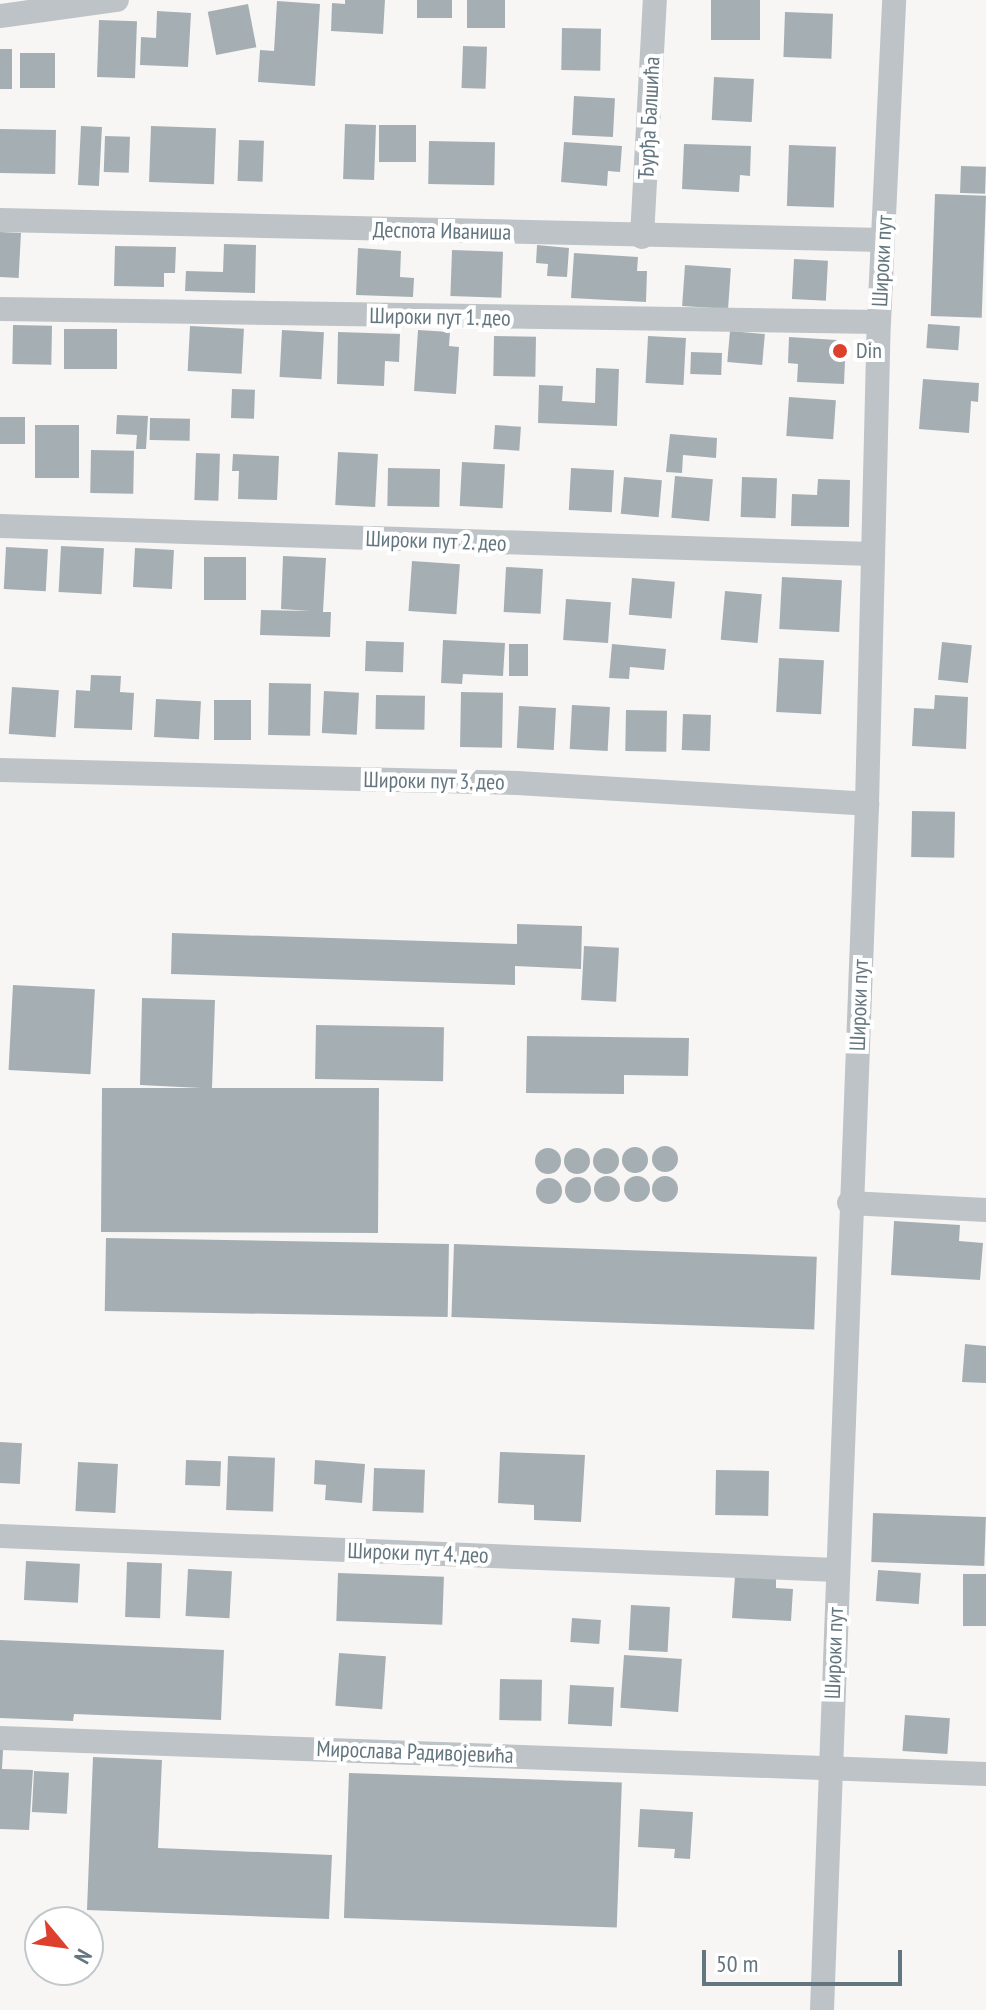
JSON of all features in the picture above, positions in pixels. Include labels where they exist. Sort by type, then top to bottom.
[{"type":"street","points":[[0,16],[117,0]]},
{"type":"street","name":"Ђурђа Балшића","points":[[642,237],[655,0]]},
{"type":"street","name":"Широки пут","points":[[822,2010],[849,1203],[867,804],[879,322],[894,0]]},
{"type":"street","name":"Деспота Иваниша","points":[[0,220],[642,237],[883,240]]},
{"type":"street","name":"Широки пут 1. део","points":[[0,309],[879,322]]},
{"type":"street","name":"Широки пут 2. део","points":[[0,526],[872,554]]},
{"type":"street","name":"Широки пут 3. део","points":[[0,770],[517,783],[867,804]]},
{"type":"street","points":[[849,1203],[986,1210]]},
{"type":"street","name":"Широки пут 4. део","points":[[0,1536],[836,1570]]},
{"type":"street","name":"Мирослава Радивојевића","points":[[0,1738],[986,1774]]},
{"type":"building","points":[[345,0],[385,0],[383,34],[331,31],[332,3],[345,4]]},
{"type":"building","points":[[417,0],[452,0],[452,18],[417,18]]},
{"type":"building","points":[[467,0],[505,0],[505,28],[467,28]]},
{"type":"building","points":[[711,0],[760,0],[760,40],[711,40]]},
{"type":"building","points":[[277,1],[320,4],[315,86],[258,82],[260,50],[274,51]]},
{"type":"building","points":[[248,4],[256,47],[216,55],[208,12]]},
{"type":"building","points":[[157,11],[191,13],[188,67],[140,65],[141,37],[156,38]]},
{"type":"building","points":[[785,12],[833,14],[831,59],[783,57]]},
{"type":"building","points":[[99,20],[137,21],[135,78],[97,77]]},
{"type":"building","points":[[562,28],[601,29],[600,71],[561,70]]},
{"type":"building","points":[[463,46],[487,47],[486,89],[462,88]]},
{"type":"building","points":[[0,49],[12,49],[12,89],[0,89]]},
{"type":"building","points":[[20,53],[55,53],[55,88],[20,88]]},
{"type":"building","points":[[714,77],[754,79],[752,122],[712,120]]},
{"type":"building","points":[[574,96],[615,98],[613,137],[572,135]]},
{"type":"building","points":[[345,124],[376,125],[374,180],[343,179]]},
{"type":"building","points":[[379,125],[416,125],[416,162],[379,162]]},
{"type":"building","points":[[81,126],[102,127],[99,186],[78,185]]},
{"type":"building","points":[[151,126],[216,128],[214,184],[149,182]]},
{"type":"building","points":[[0,129],[56,130],[55,174],[0,173]]},
{"type":"building","points":[[105,136],[130,137],[129,173],[104,172]]},
{"type":"building","points":[[239,140],[264,141],[263,182],[238,181]]},
{"type":"building","points":[[429,141],[495,142],[494,185],[428,184]]},
{"type":"building","points":[[564,142],[622,146],[620,172],[608,171],[607,186],[561,182]]},
{"type":"building","points":[[684,144],[751,146],[750,176],[740,175],[739,192],[682,189]]},
{"type":"building","points":[[789,145],[836,147],[834,208],[787,206]]},
{"type":"building","points":[[961,166],[986,167],[985,194],[960,193]]},
{"type":"building","points":[[935,194],[986,196],[982,318],[931,316]]},
{"type":"building","points":[[0,232],[21,233],[19,278],[0,277]]},
{"type":"building","points":[[224,244],[256,245],[255,293],[185,291],[186,271],[223,272]]},
{"type":"building","points":[[537,245],[569,248],[567,277],[547,276],[548,264],[536,263]]},
{"type":"building","points":[[115,246],[176,247],[175,273],[164,273],[164,287],[114,286]]},
{"type":"building","points":[[358,248],[401,251],[400,277],[414,278],[413,297],[356,295]]},
{"type":"building","points":[[452,250],[503,252],[501,298],[450,296]]},
{"type":"building","points":[[574,253],[638,257],[637,271],[647,271],[646,302],[571,298]]},
{"type":"building","points":[[794,259],[828,261],[826,301],[792,299]]},
{"type":"building","points":[[685,265],[731,268],[728,309],[682,306]]},
{"type":"building","points":[[928,324],[960,326],[958,350],[926,348]]},
{"type":"building","points":[[13,325],[52,326],[51,365],[12,364]]},
{"type":"building","points":[[190,326],[244,329],[242,374],[188,371]]},
{"type":"building","points":[[64,329],[117,329],[117,369],[64,369]]},
{"type":"building","points":[[282,330],[324,332],[321,379],[280,377]]},
{"type":"building","points":[[418,330],[450,332],[449,346],[459,347],[456,394],[414,391]]},
{"type":"building","points":[[730,331],[765,334],[762,365],[727,362]]},
{"type":"building","points":[[338,332],[400,334],[399,362],[385,361],[384,386],[337,384]]},
{"type":"building","points":[[494,336],[536,337],[535,377],[493,376]]},
{"type":"building","points":[[648,336],[686,338],[683,385],[646,383]]},
{"type":"building","points":[[789,337],[837,340],[836,361],[845,361],[844,384],[797,382],[798,364],[788,363]]},
{"type":"building","points":[[691,352],[722,353],[721,375],[690,374]]},
{"type":"building","points":[[596,368],[619,369],[617,426],[538,423],[539,385],[563,386],[562,401],[595,403]]},
{"type":"building","points":[[923,379],[979,383],[978,402],[971,401],[969,433],[919,429]]},
{"type":"building","points":[[232,389],[255,390],[254,419],[231,418]]},
{"type":"building","points":[[789,397],[836,400],[833,439],[786,436]]},
{"type":"building","points":[[117,415],[148,416],[146,449],[136,449],[137,435],[116,434]]},
{"type":"building","points":[[0,417],[25,417],[25,444],[0,444]]},
{"type":"building","points":[[150,418],[190,419],[190,441],[150,440]]},
{"type":"building","points":[[35,425],[79,425],[79,478],[35,478]]},
{"type":"building","points":[[495,425],[521,427],[519,451],[493,449]]},
{"type":"building","points":[[670,434],[717,438],[716,458],[683,455],[682,473],[666,472]]},
{"type":"building","points":[[91,450],[134,451],[133,494],[90,493]]},
{"type":"building","points":[[338,452],[378,454],[375,507],[335,505]]},
{"type":"building","points":[[196,453],[220,454],[218,501],[194,500]]},
{"type":"building","points":[[233,454],[279,456],[277,500],[238,499],[239,471],[232,471]]},
{"type":"building","points":[[462,462],[505,464],[503,508],[460,506]]},
{"type":"building","points":[[388,468],[440,469],[439,507],[387,506]]},
{"type":"building","points":[[571,468],[614,470],[612,512],[569,510]]},
{"type":"building","points":[[675,476],[713,479],[709,521],[671,518]]},
{"type":"building","points":[[624,477],[662,480],[659,517],[621,514]]},
{"type":"building","points":[[742,477],[777,478],[776,518],[741,517]]},
{"type":"building","points":[[818,479],[850,480],[849,527],[791,526],[792,494],[817,495]]},
{"type":"building","points":[[61,546],[104,548],[102,594],[59,592]]},
{"type":"building","points":[[6,547],[48,549],[46,591],[4,589]]},
{"type":"building","points":[[135,548],[174,550],[172,589],[133,587]]},
{"type":"building","points":[[283,556],[326,558],[323,612],[331,612],[330,637],[260,635],[261,610],[310,611],[281,609]]},
{"type":"building","points":[[204,557],[246,557],[246,600],[204,600]]},
{"type":"building","points":[[412,561],[460,564],[456,614],[409,611]]},
{"type":"building","points":[[506,567],[543,569],[541,614],[504,612]]},
{"type":"building","points":[[782,577],[842,580],[839,632],[779,629]]},
{"type":"building","points":[[632,578],[675,582],[672,619],[629,615]]},
{"type":"building","points":[[725,591],[762,594],[758,643],[721,640]]},
{"type":"building","points":[[566,599],[611,602],[608,643],[563,640]]},
{"type":"building","points":[[443,640],[505,643],[503,676],[463,674],[462,684],[441,683]]},
{"type":"building","points":[[366,641],[404,642],[403,672],[365,671]]},
{"type":"building","points":[[942,642],[972,645],[968,683],[938,680]]},
{"type":"building","points":[[509,644],[528,644],[528,676],[509,676]]},
{"type":"building","points":[[612,644],[666,649],[664,670],[630,667],[629,679],[609,678]]},
{"type":"building","points":[[779,658],[824,660],[821,714],[776,712]]},
{"type":"building","points":[[91,675],[121,676],[120,692],[134,693],[132,730],[74,728],[76,690],[90,691]]},
{"type":"building","points":[[269,683],[311,684],[310,736],[268,735]]},
{"type":"building","points":[[12,687],[59,690],[56,737],[9,734]]},
{"type":"building","points":[[324,691],[359,693],[357,735],[322,733]]},
{"type":"building","points":[[461,692],[503,693],[502,748],[460,747]]},
{"type":"building","points":[[376,695],[425,696],[424,730],[375,729]]},
{"type":"building","points":[[935,695],[968,697],[966,749],[912,746],[914,708],[934,709]]},
{"type":"building","points":[[156,699],[201,701],[199,739],[154,737]]},
{"type":"building","points":[[214,700],[251,700],[251,740],[214,740]]},
{"type":"building","points":[[572,705],[610,707],[608,751],[570,749]]},
{"type":"building","points":[[519,706],[556,708],[554,750],[517,748]]},
{"type":"building","points":[[626,710],[667,711],[666,752],[625,751]]},
{"type":"building","points":[[683,714],[711,715],[710,751],[682,750]]},
{"type":"building","points":[[912,811],[955,812],[954,858],[911,857]]},
{"type":"building","points":[[517,924],[582,926],[581,969],[515,966],[515,985],[171,974],[172,933],[517,944]]},
{"type":"building","points":[[584,946],[619,948],[616,1002],[581,1000]]},
{"type":"building","points":[[13,985],[95,989],[90,1074],[9,1070]]},
{"type":"building","points":[[142,998],[215,1000],[212,1088],[379,1088],[378,1233],[101,1232],[102,1088],[201,1088],[140,1085]]},
{"type":"building","points":[[316,1025],[444,1027],[443,1081],[315,1079]]},
{"type":"building","points":[[527,1036],[689,1038],[688,1076],[624,1075],[624,1094],[526,1093]]},
{"type":"building","points":[[665,1146],[674,1150],[678,1159],[674,1168],[665,1172],[656,1168],[652,1159],[656,1150]]},
{"type":"building","points":[[635,1147],[644,1151],[648,1160],[644,1169],[635,1173],[626,1169],[622,1160],[626,1151]]},
{"type":"building","points":[[548,1148],[557,1152],[561,1161],[557,1170],[548,1174],[539,1170],[535,1161],[539,1152]]},
{"type":"building","points":[[577,1148],[586,1152],[590,1161],[586,1170],[577,1174],[568,1170],[564,1161],[568,1152]]},
{"type":"building","points":[[606,1148],[615,1152],[619,1161],[615,1170],[606,1174],[597,1170],[593,1161],[597,1152]]},
{"type":"building","points":[[607,1176],[616,1180],[620,1189],[616,1198],[607,1202],[598,1198],[594,1189],[598,1180]]},
{"type":"building","points":[[637,1176],[646,1180],[650,1189],[646,1198],[637,1202],[628,1198],[624,1189],[628,1180]]},
{"type":"building","points":[[665,1176],[674,1180],[678,1189],[674,1198],[665,1202],[656,1198],[652,1189],[656,1180]]},
{"type":"building","points":[[578,1177],[587,1181],[591,1190],[587,1199],[578,1203],[569,1199],[565,1190],[569,1181]]},
{"type":"building","points":[[549,1178],[558,1182],[562,1191],[558,1200],[549,1204],[540,1200],[536,1191],[540,1182]]},
{"type":"building","points":[[894,1221],[960,1225],[959,1241],[983,1243],[980,1280],[891,1275]]},
{"type":"building","points":[[106,1238],[449,1244],[448,1317],[105,1311]]},
{"type":"building","points":[[454,1244],[817,1257],[814,1330],[451,1317]]},
{"type":"building","points":[[965,1344],[986,1346],[986,1383],[962,1382]]},
{"type":"building","points":[[0,1442],[22,1443],[20,1484],[0,1483]]},
{"type":"building","points":[[500,1452],[585,1455],[581,1522],[534,1520],[534,1505],[498,1503]]},
{"type":"building","points":[[228,1456],[275,1458],[273,1512],[226,1510]]},
{"type":"building","points":[[186,1460],[221,1461],[220,1486],[185,1485]]},
{"type":"building","points":[[315,1460],[365,1464],[362,1503],[325,1500],[326,1485],[314,1484]]},
{"type":"building","points":[[78,1462],[118,1464],[115,1513],[75,1511]]},
{"type":"building","points":[[374,1468],[425,1470],[423,1513],[372,1511]]},
{"type":"building","points":[[716,1470],[769,1471],[768,1516],[715,1515]]},
{"type":"building","points":[[873,1513],[986,1517],[984,1566],[871,1562]]},
{"type":"building","points":[[26,1561],[80,1564],[78,1603],[24,1600]]},
{"type":"building","points":[[127,1562],[162,1563],[160,1618],[125,1617]]},
{"type":"building","points":[[188,1569],[232,1571],[229,1618],[186,1616]]},
{"type":"building","points":[[878,1570],[921,1573],[919,1604],[876,1601]]},
{"type":"building","points":[[338,1573],[444,1577],[442,1625],[336,1621]]},
{"type":"building","points":[[963,1574],[986,1574],[986,1626],[963,1626]]},
{"type":"building","points":[[735,1576],[776,1577],[776,1588],[793,1589],[791,1621],[732,1618]]},
{"type":"building","points":[[631,1605],[670,1607],[668,1652],[629,1650]]},
{"type":"building","points":[[572,1618],[601,1620],[599,1644],[570,1642]]},
{"type":"building","points":[[0,1640],[224,1650],[221,1720],[74,1714],[73,1721],[0,1718]]},
{"type":"building","points":[[339,1653],[386,1656],[382,1709],[335,1706]]},
{"type":"building","points":[[624,1655],[682,1659],[678,1712],[620,1708]]},
{"type":"building","points":[[500,1679],[542,1680],[541,1721],[499,1720]]},
{"type":"building","points":[[570,1685],[614,1687],[612,1726],[568,1724]]},
{"type":"building","points":[[905,1715],[950,1718],[947,1754],[902,1751]]},
{"type":"building","points":[[0,1750],[3,1750],[2,1769],[33,1770],[29,1830],[0,1829]]},
{"type":"building","points":[[93,1757],[162,1760],[158,1848],[332,1855],[329,1919],[104,1911],[104,1906],[87,1906]]},
{"type":"building","points":[[34,1771],[69,1773],[67,1814],[32,1812]]},
{"type":"building","points":[[349,1773],[622,1783],[617,1927],[344,1918]]},
{"type":"building","points":[[640,1809],[693,1812],[690,1859],[674,1858],[675,1849],[638,1847]]},
{"type":"place","name":"Din","points":[[840,351]]}]
